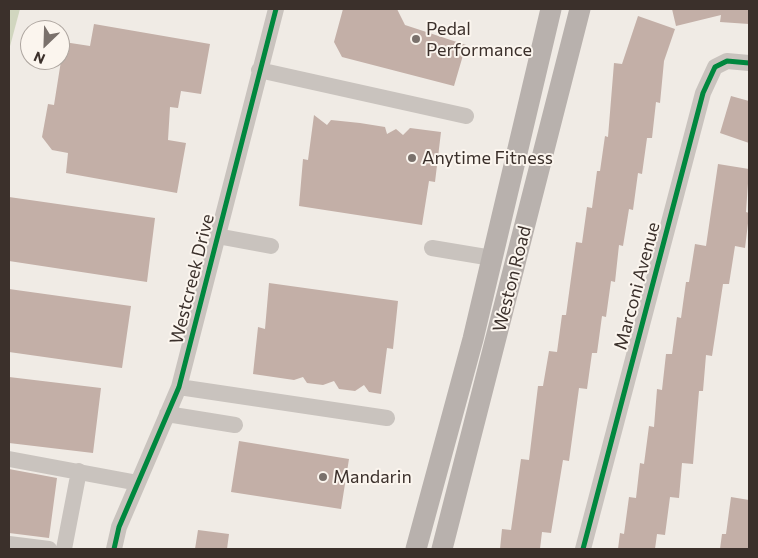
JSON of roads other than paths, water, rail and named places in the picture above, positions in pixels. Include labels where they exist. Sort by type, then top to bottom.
[{"type":"main road","name":"Weston Road","points":[[416,549],[471,348],[551,9]]},
{"type":"main road","name":"Weston Road","points":[[442,549],[580,9]]},
{"type":"street","name":"Westcreek Drive","points":[[114,549],[119,528],[179,386],[276,9]]},
{"type":"street","name":"Marconi Avenue","points":[[583,549],[703,93],[715,67],[727,61],[749,63]]},
{"type":"street","points":[[259,70],[466,116]]},
{"type":"street","points":[[217,236],[271,246]]},
{"type":"street","points":[[432,248],[492,258]]},
{"type":"street","points":[[179,386],[387,418]]},
{"type":"street","points":[[167,414],[235,425]]},
{"type":"street","points":[[9,459],[79,471],[138,484]]},
{"type":"street","points":[[64,549],[79,471]]},
{"type":"street","points":[[9,544],[50,549]]},
{"type":"place","name":"Pedal Performance","points":[[416,39]]},
{"type":"place","name":"Anytime Fitness","points":[[412,158]]},
{"type":"place","name":"Mandarin","points":[[323,477]]}]
